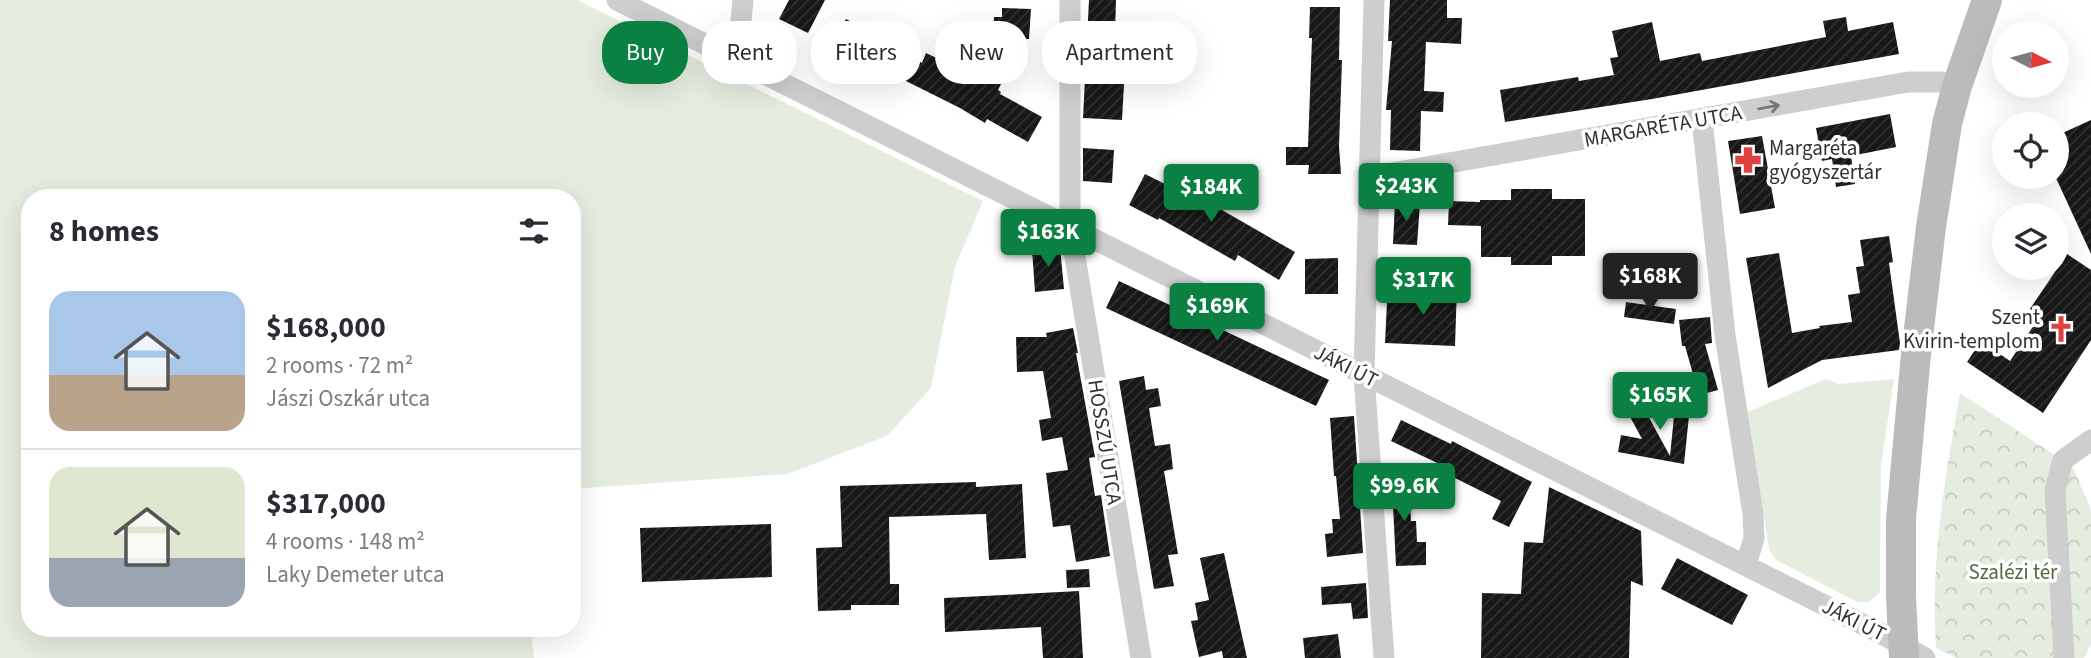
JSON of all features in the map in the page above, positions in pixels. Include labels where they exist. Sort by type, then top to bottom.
[{"type":"street","name":"JÁKI ÚT","points":[[617,0],[702,42]]},
{"type":"street","points":[[741,21],[743,0]]},
{"type":"street","name":"HOSSZÚ UTCA","points":[[1070,0],[1070,226],[1141,658]]},
{"type":"street","points":[[1374,0],[1364,375],[1384,658]]},
{"type":"street","points":[[1911,654],[1901,519],[1936,188],[1947,124],[1957,86],[1987,0]]},
{"type":"street","name":"MARGARÉTA UTCA","points":[[1369,177],[1908,82],[1941,82],[1957,86]]},
{"type":"street","name":"JÁKI ÚT","points":[[785,84],[1746,565],[1882,634],[1911,654]]},
{"type":"street","points":[[1702,119],[1725,335],[1753,514],[1754,538],[1746,565]]},
{"type":"street","points":[[2064,658],[2056,490],[2063,460],[2091,440]]},
{"type":"green space","points":[[0,0],[577,0],[619,21],[602,21],[602,84],[688,84],[688,55],[702,62],[702,84],[747,84],[983,201],[955,267],[931,388],[887,436],[787,474],[581,488],[581,189],[21,189],[21,637],[532,637],[534,658],[0,658]]},
{"type":"green space","points":[[1826,379],[1838,384],[1894,379],[1881,465],[1880,592],[1869,602],[1857,602],[1776,560],[1769,549],[1747,412]]},
{"type":"green space","name":"Szalézi tér","points":[[1960,393],[2073,467],[2091,510],[2091,644],[2084,658],[1957,658],[1936,648],[1937,552],[1944,488]]},
{"type":"building","points":[[789,0],[825,0],[814,21],[811,21],[808,33],[797,28],[797,21],[779,19]]},
{"type":"building","points":[[1089,0],[1116,0],[1115,21],[1088,21]]},
{"type":"building","points":[[1390,0],[1447,0],[1447,18],[1462,18],[1461,44],[1426,42],[1424,91],[1444,92],[1443,112],[1421,111],[1420,151],[1390,150],[1391,110],[1386,110],[1392,41],[1388,41]]},
{"type":"building","points":[[1310,7],[1340,7],[1341,174],[1308,174],[1309,165],[1286,165],[1286,147],[1308,147],[1312,38],[1309,38]]},
{"type":"building","points":[[1002,8],[1031,9],[1029,39],[1028,21],[994,21],[994,17],[1002,17]]},
{"type":"building","points":[[1846,17],[1848,31],[1893,22],[1899,54],[1652,99],[1505,122],[1500,90],[1578,77],[1579,81],[1614,75],[1610,58],[1618,57],[1612,31],[1652,22],[1660,61],[1700,53],[1702,61],[1826,37],[1823,21]]},
{"type":"building","points":[[926,53],[935,57],[935,84],[1001,84],[998,90],[1000,94],[1042,117],[1028,142],[987,119],[985,123],[912,84],[921,84],[921,62]]},
{"type":"building","points":[[1085,84],[1124,84],[1122,120],[1083,118]]},
{"type":"building","points":[[1890,114],[1896,147],[1851,156],[1855,184],[1836,187],[1832,159],[1822,161],[1816,128]]},
{"type":"building","points":[[2091,120],[2091,254],[2061,189],[2069,189],[2069,130]]},
{"type":"building","points":[[1762,136],[1775,208],[1740,214],[1728,141]]},
{"type":"building","points":[[1083,148],[1114,150],[1112,183],[1083,181]]},
{"type":"building","points":[[1145,174],[1197,200],[1211,175],[1227,184],[1215,206],[1295,252],[1279,280],[1238,255],[1235,261],[1159,218],[1158,220],[1129,205]]},
{"type":"building","points":[[1511,189],[1552,189],[1552,199],[1585,199],[1585,256],[1552,256],[1552,265],[1511,265],[1511,257],[1481,257],[1481,226],[1448,225],[1449,201],[1511,200]]},
{"type":"building","points":[[1395,201],[1420,203],[1417,245],[1393,244]]},
{"type":"building","points":[[1889,236],[1893,262],[1889,263],[1899,350],[1822,360],[1768,388],[1746,258],[1779,253],[1792,333],[1852,322],[1848,295],[1860,293],[1856,267],[1864,266],[1860,240]]},
{"type":"building","points":[[1060,247],[1064,289],[1035,292],[1032,249]]},
{"type":"building","name":"Szent Kvirin-templom","points":[[2069,255],[2091,270],[2091,340],[2043,413],[1967,362],[1981,341],[2010,361],[2040,316],[2030,309],[2050,280],[2069,280]]},
{"type":"building","points":[[1338,258],[1338,294],[1305,294],[1305,259]]},
{"type":"building","points":[[1119,281],[1329,380],[1316,406],[1106,308]]},
{"type":"building","points":[[1406,285],[1457,287],[1455,346],[1385,343],[1387,302],[1405,303]]},
{"type":"building","points":[[1626,302],[1676,309],[1674,324],[1624,317]]},
{"type":"building","points":[[1710,317],[1712,343],[1705,344],[1718,390],[1699,395],[1685,346],[1682,346],[1679,320]]},
{"type":"building","points":[[1073,328],[1095,457],[1089,458],[1095,496],[1101,495],[1110,556],[1076,562],[1070,525],[1053,527],[1046,473],[1068,470],[1062,437],[1042,441],[1039,420],[1051,418],[1043,371],[1017,372],[1016,337],[1047,337],[1046,333]]},
{"type":"building","points":[[1144,376],[1146,390],[1158,388],[1161,406],[1149,408],[1155,446],[1170,444],[1173,469],[1164,471],[1178,554],[1168,555],[1174,586],[1154,589],[1119,381]]},
{"type":"building","points":[[1677,386],[1692,387],[1684,464],[1618,452],[1621,435],[1642,439],[1627,411],[1641,403],[1670,456]]},
{"type":"building","points":[[1354,416],[1363,553],[1327,557],[1325,534],[1333,533],[1332,519],[1340,519],[1330,418]]},
{"type":"building","points":[[1401,420],[1451,444],[1452,441],[1532,482],[1509,527],[1492,519],[1501,501],[1443,472],[1454,471],[1391,441]]},
{"type":"building","points":[[1408,474],[1411,521],[1416,521],[1417,542],[1426,542],[1426,565],[1396,566],[1393,505],[1386,505],[1384,476]]},
{"type":"building","points":[[976,482],[976,487],[1022,484],[1026,558],[989,560],[986,514],[889,517],[890,584],[899,584],[899,605],[851,605],[851,610],[818,611],[816,548],[842,547],[840,486]]},
{"type":"building","points":[[1549,487],[1641,531],[1643,586],[1631,581],[1629,658],[1481,658],[1482,593],[1521,594],[1524,542],[1543,543]]},
{"type":"building","points":[[771,524],[772,577],[642,582],[640,528]]},
{"type":"building","points":[[1224,553],[1247,658],[1223,658],[1222,651],[1199,657],[1191,621],[1198,620],[1195,603],[1209,600],[1200,558]]},
{"type":"building","points":[[1677,558],[1748,595],[1732,625],[1661,589]]},
{"type":"building","points":[[1089,569],[1090,587],[1067,588],[1066,570]]},
{"type":"building","points":[[1366,583],[1368,618],[1353,619],[1351,603],[1322,605],[1321,587]]},
{"type":"building","points":[[1079,591],[1083,658],[1043,658],[1041,627],[945,632],[944,598]]},
{"type":"building","points":[[1338,634],[1341,658],[1305,658],[1303,638]]},
{"type":"place","name":"Margaréta gyógyszertár","points":[[1748,160]]},
{"type":"place","name":"Szent Kvirin-templom","points":[[2061,329]]}]
